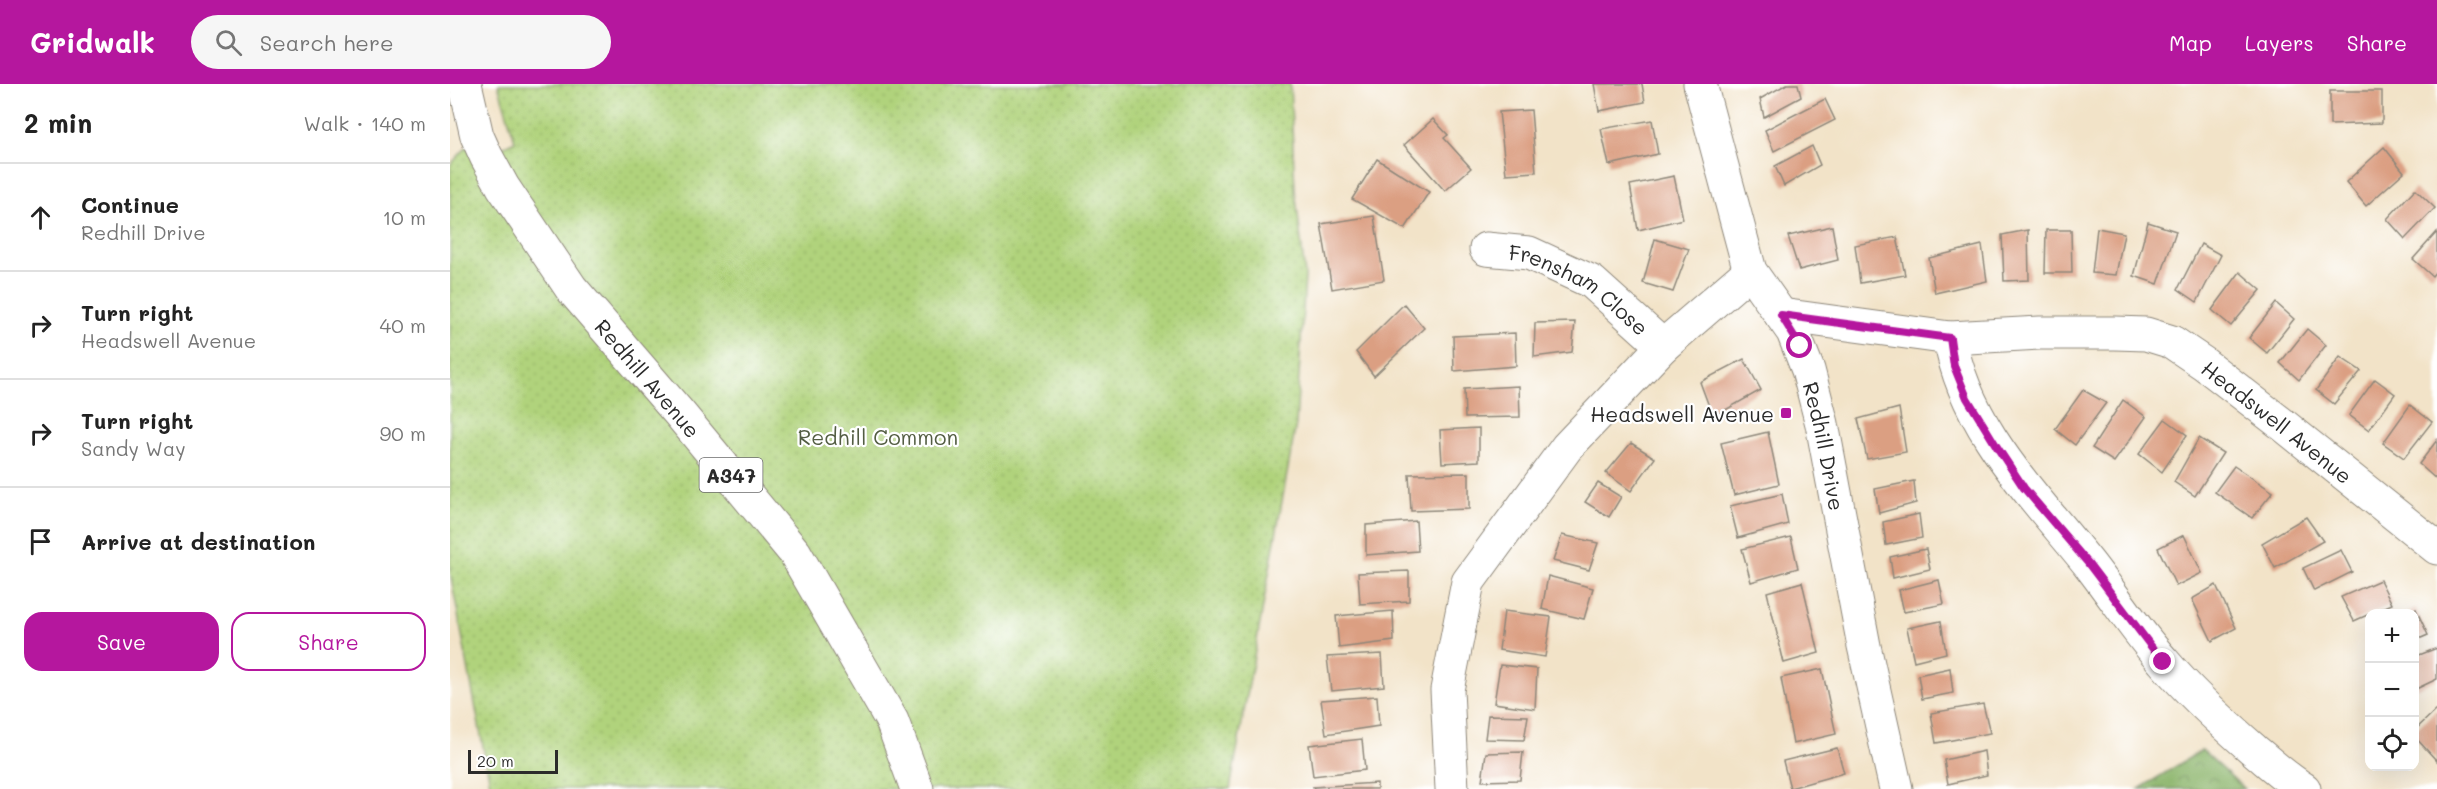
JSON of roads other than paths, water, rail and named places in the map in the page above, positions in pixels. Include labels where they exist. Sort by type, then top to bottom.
[{"type":"street","name":"Redhill Avenue","points":[[465,84],[477,136],[486,156],[503,187],[572,288],[795,553],[892,721],[917,789]]},
{"type":"street","name":"Redhill Drive","points":[[1700,84],[1750,272],[1800,346],[1822,424],[1864,646],[1896,789]]},
{"type":"street","name":"Frensham Close","points":[[1486,249],[1529,253],[1592,282],[1663,346]]},
{"type":"street","points":[[1452,789],[1447,690],[1468,582],[1567,447],[1663,346],[1750,272]]},
{"type":"street","name":"Headswell Avenue","points":[[1781,315],[1950,338],[2040,333],[2115,333],[2146,334],[2172,342],[2282,424],[2437,548]]},
{"type":"street","points":[[1950,338],[1954,366],[1967,398],[2024,488],[2088,563],[2163,662],[2234,732],[2292,782],[2304,789]]},
{"type":"place","name":"Headswell Avenue","points":[[1786,413]]},
{"type":"park label","name":"Redhill Common","points":[[878,436]]}]
